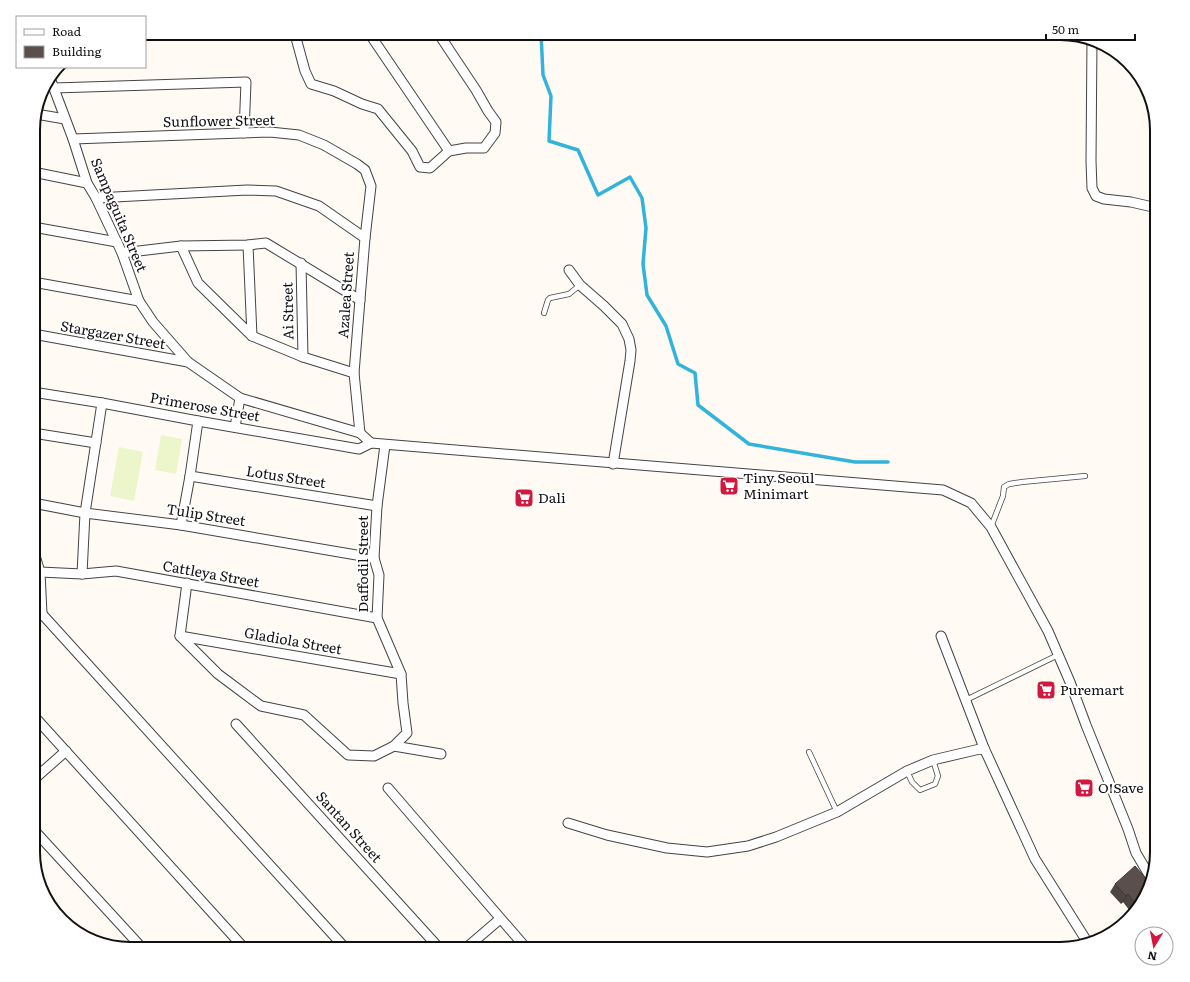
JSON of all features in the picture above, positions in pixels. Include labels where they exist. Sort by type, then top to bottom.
[{"type":"street","points":[[297,40],[305,71],[311,84],[334,91],[362,104],[378,109],[412,151],[420,167],[430,168],[449,151],[466,148],[484,148],[495,133],[496,122],[443,40]]},
{"type":"street","points":[[374,40],[449,151]]},
{"type":"street","points":[[1092,46],[1092,188],[1096,196],[1104,199],[1131,202],[1150,206]]},
{"type":"street","points":[[54,88],[246,82],[244,133]]},
{"type":"street","name":"Sampaguita Street","points":[[52,84],[73,139],[87,183],[96,198],[122,253],[139,301],[153,322],[188,362],[240,398],[360,433],[371,443]]},
{"type":"street","points":[[42,115],[65,119]]},
{"type":"street","name":"Sunflower Street","points":[[73,139],[270,132],[299,135],[324,145],[357,164]]},
{"type":"street","name":"Azalea Street","points":[[357,164],[365,170],[371,186],[365,238],[354,373],[360,433]]},
{"type":"street","points":[[40,173],[87,183]]},
{"type":"street","points":[[96,198],[247,190],[276,191],[319,206],[365,238]]},
{"type":"street","points":[[40,228],[117,242]]},
{"type":"street","points":[[122,253],[181,246],[248,245],[266,243],[360,300]]},
{"type":"street","points":[[248,245],[252,336]]},
{"type":"street","points":[[181,246],[198,283],[252,336],[302,357],[354,373]]},
{"type":"street","name":"Ai Street","points":[[301,263],[302,357]]},
{"type":"street","points":[[569,270],[580,286],[604,306],[622,324],[629,339],[631,350],[613,464]]},
{"type":"street","points":[[40,283],[139,301]]},
{"type":"street","name":"Stargazer Street","points":[[40,335],[188,362]]},
{"type":"street","name":"Primerose Street","points":[[40,393],[359,449],[371,443]]},
{"type":"street","points":[[235,427],[240,398]]},
{"type":"street","points":[[82,574],[85,513],[102,403]]},
{"type":"street","points":[[181,525],[198,421]]},
{"type":"street","points":[[40,434],[96,443]]},
{"type":"street","points":[[371,443],[943,490],[971,502],[991,527],[1048,631],[1070,682],[1136,852],[1147,872]]},
{"type":"street","name":"Daffodil Street","points":[[180,636],[218,674],[261,706],[304,715],[348,754],[374,756],[394,746],[407,733],[401,674],[376,618],[379,575],[374,558],[377,506],[385,445]]},
{"type":"street","name":"Lotus Street","points":[[190,476],[377,506]]},
{"type":"street","name":"Tulip Street","points":[[40,504],[85,513],[181,525],[374,558]]},
{"type":"street","name":"Cattleya Street","points":[[40,572],[82,574],[116,571],[376,618]]},
{"type":"street","points":[[40,572],[42,614],[340,942]]},
{"type":"street","points":[[180,636],[187,583]]},
{"type":"street","name":"Gladiola Street","points":[[180,636],[401,674]]},
{"type":"street","points":[[941,636],[984,748],[1035,859],[1085,938]]},
{"type":"street","points":[[40,723],[239,942]]},
{"type":"street","name":"Santan Street","points":[[236,724],[434,942]]},
{"type":"street","points":[[394,746],[441,754]]},
{"type":"street","points":[[568,823],[607,835],[667,848],[707,852],[748,846],[776,837],[837,812],[907,771],[933,760],[984,748]]},
{"type":"street","points":[[40,774],[66,751]]},
{"type":"street","points":[[388,788],[521,942]]},
{"type":"street","points":[[40,837],[137,942]]},
{"type":"street","points":[[473,942],[500,919]]},
{"type":"lane","points":[[544,313],[550,298],[569,294],[580,286]]},
{"type":"lane","points":[[991,527],[1003,496],[1004,487],[1009,484],[1085,476]]},
{"type":"lane","points":[[966,700],[1058,655]]},
{"type":"lane","points":[[809,752],[837,812]]},
{"type":"lane","points":[[907,771],[912,782],[920,790],[935,784],[938,776],[933,760]]},
{"type":"green space","points":[[161,435],[182,439],[176,474],[155,470]]},
{"type":"green space","points":[[119,447],[143,452],[134,501],[110,496]]},
{"type":"building","points":[[1135,866],[1146,878],[1135,903],[1128,894],[1126,896],[1115,884]]},
{"type":"waterway","points":[[541,40],[543,75],[551,96],[549,141],[578,150],[598,195],[630,177],[642,198],[646,228],[643,264],[647,295],[666,326],[678,364],[695,373],[698,405],[749,444],[855,462],[888,462]]},
{"type":"place","name":"Tiny Seoul Minimart","points":[[729,486]]},
{"type":"place","name":"Dali","points":[[524,498]]},
{"type":"place","name":"Puremart","points":[[1046,690]]},
{"type":"place","name":"O!Save","points":[[1084,788]]}]
